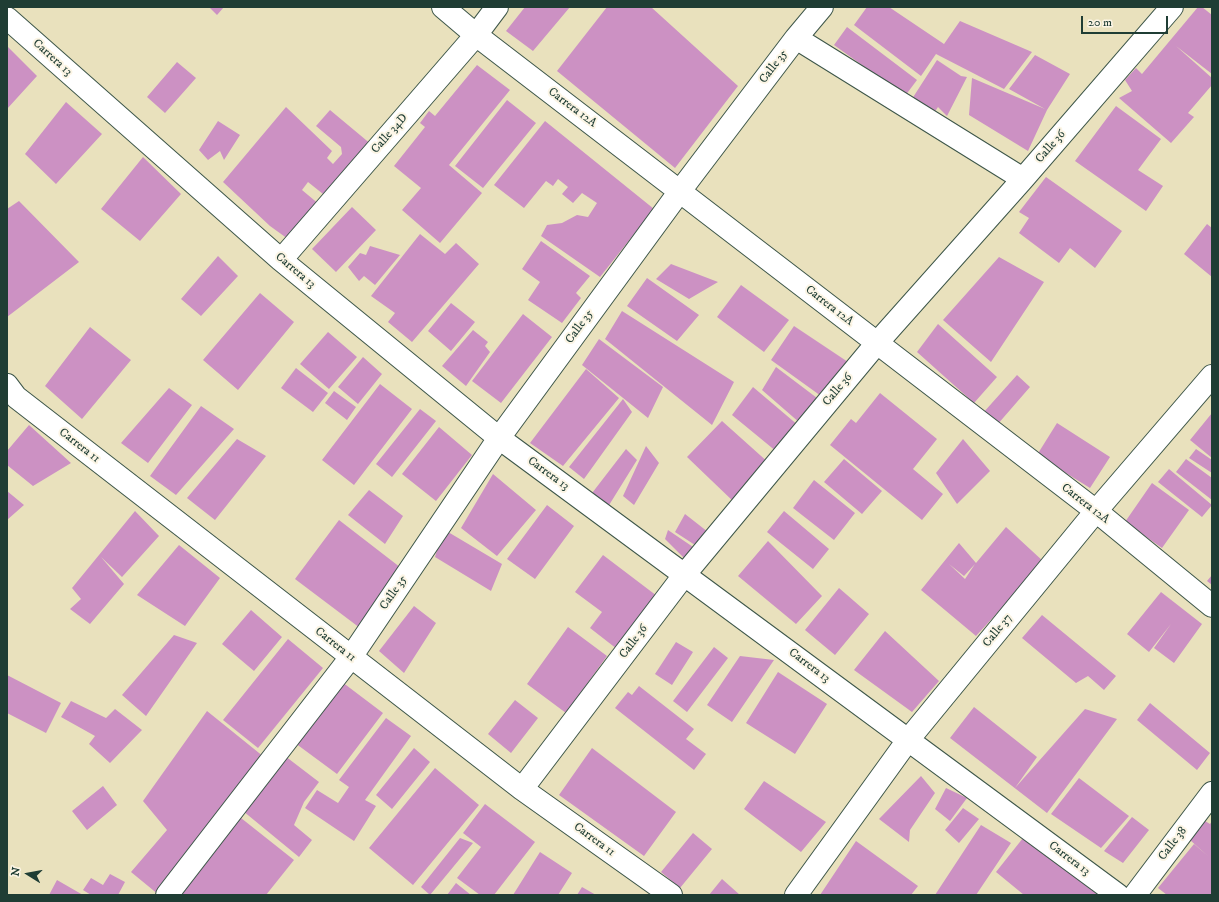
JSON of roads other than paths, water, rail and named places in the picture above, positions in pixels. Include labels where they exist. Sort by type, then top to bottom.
[{"type":"street","name":"Carrera 12A","points":[[443,7],[476,35],[1096,511],[1212,606]]},
{"type":"street","name":"Calle 34D","points":[[281,260],[476,35],[497,7]]},
{"type":"street","name":"Calle 35","points":[[167,895],[351,657],[499,438],[680,191],[796,38],[822,7]]},
{"type":"street","name":"Calle 36","points":[[522,789],[685,574],[877,343],[1023,179],[1172,7]]},
{"type":"street","name":"Carrera 13","points":[[7,18],[281,260],[499,438],[1118,895]]},
{"type":"street","points":[[796,38],[1023,179]]},
{"type":"street","name":"Calle 37","points":[[796,895],[908,740],[1096,511],[1212,376]]},
{"type":"street","name":"Carrera 11","points":[[7,385],[16,397],[522,789],[671,895]]},
{"type":"street","name":"Calle 38","points":[[1135,895],[1212,793]]}]
